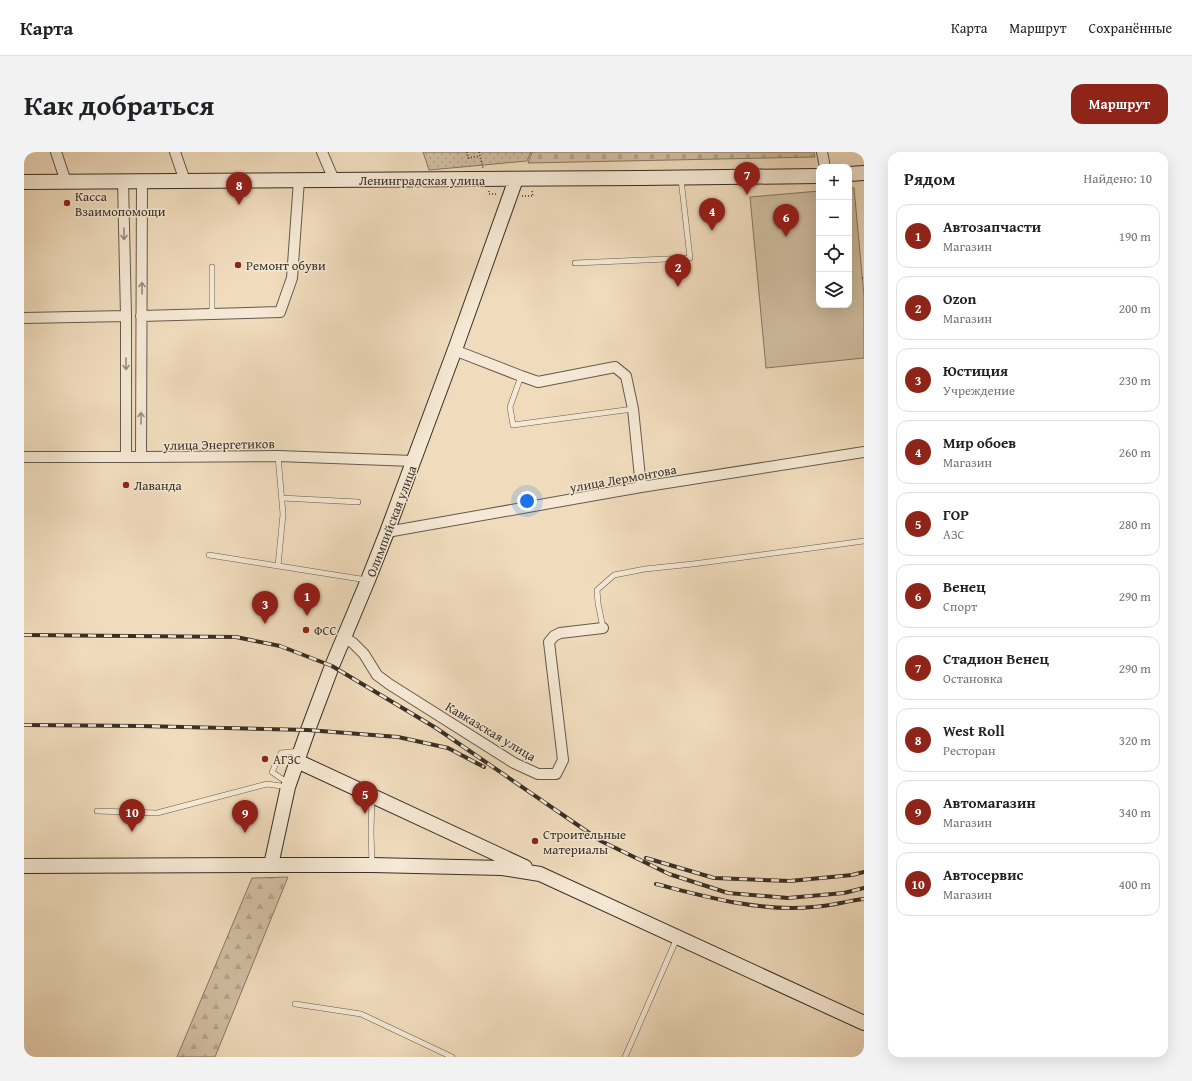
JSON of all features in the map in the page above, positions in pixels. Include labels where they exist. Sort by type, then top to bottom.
[{"type":"street","points":[[56,152],[66,182]]},
{"type":"street","points":[[175,152],[185,181]]},
{"type":"street","points":[[322,152],[334,180]]},
{"type":"street","points":[[822,152],[824,164]]},
{"type":"street","points":[[852,174],[864,173]]},
{"type":"street","name":"Ленинградская улица","points":[[24,182],[816,176]]},
{"type":"street","name":"Олимпийская улица","points":[[271,865],[289,786],[299,756],[332,666],[387,532],[516,179]]},
{"type":"street","points":[[142,316],[280,312],[292,278],[298,180]]},
{"type":"street","points":[[123,181],[126,316],[126,457]]},
{"type":"street","points":[[141,457],[142,181]]},
{"type":"street","points":[[24,318],[126,316]]},
{"type":"street","points":[[454,350],[538,382],[615,367],[626,376],[633,409],[641,487]]},
{"type":"street","name":"улица Лермонтова","points":[[387,532],[641,487],[864,452]]},
{"type":"street","name":"улица Энергетиков","points":[[24,457],[278,456],[413,461]]},
{"type":"street","name":"Кавказская улица","points":[[344,637],[353,642],[364,654],[377,675],[389,684],[514,763],[538,774],[556,774],[563,760],[549,642],[554,636],[560,633],[603,628]]},
{"type":"street","points":[[299,756],[372,795],[864,1023]]},
{"type":"street","points":[[24,866],[372,865],[502,868],[540,874]]},
{"type":"lane","points":[[575,263],[690,258],[681,178]]},
{"type":"lane","points":[[212,267],[212,314]]},
{"type":"lane","points":[[521,376],[510,407],[513,425],[633,409]]},
{"type":"lane","points":[[278,456],[283,514],[278,566]]},
{"type":"lane","points":[[282,498],[358,502]]},
{"type":"lane","points":[[603,628],[597,590],[614,575],[645,568],[693,564],[864,541]]},
{"type":"lane","points":[[209,555],[368,580]]},
{"type":"lane","points":[[289,786],[272,772],[281,753],[299,756]]},
{"type":"lane","points":[[97,811],[157,814],[267,784],[289,786]]},
{"type":"lane","points":[[372,795],[372,865]]},
{"type":"lane","points":[[625,1057],[678,937]]},
{"type":"lane","points":[[295,1004],[361,1014],[452,1057]]},
{"type":"path","points":[[467,152],[468,158],[480,156]]},
{"type":"path","points":[[480,152],[486,179]]},
{"type":"green space","points":[[423,152],[531,152],[527,161],[429,170]]},
{"type":"green space","points":[[532,152],[814,152],[815,157],[528,163]]},
{"type":"green space","points":[[852,188],[854,188],[864,296],[864,358],[766,368],[750,197],[816,191],[816,308],[852,308]]},
{"type":"green space","points":[[288,877],[215,1057],[177,1057],[252,878]]},
{"type":"railway","points":[[24,635],[236,637],[280,646],[332,666],[436,728],[601,841],[669,874],[728,893],[788,898],[844,893],[864,888]]},
{"type":"railway","points":[[24,725],[308,730],[398,737],[448,748],[484,767]]},
{"type":"railway","points":[[646,858],[714,878],[790,881],[852,875],[864,872]]},
{"type":"railway","points":[[656,884],[733,902],[773,907],[793,908],[819,906],[864,899]]},
{"type":"place","name":"Стадион Венец","points":[[747,195]]},
{"type":"place","name":"Касса Взаимопомощи","points":[[67,203]]},
{"type":"place","name":"West Roll","points":[[239,205]]},
{"type":"place","name":"Мир обоев","points":[[712,231]]},
{"type":"place","name":"Венец","points":[[786,237]]},
{"type":"place","name":"Ремонт обуви","points":[[238,265]]},
{"type":"place","name":"Ozon","points":[[678,287]]},
{"type":"place","name":"Лаванда","points":[[126,485]]},
{"type":"place","name":"Автозапчасти","points":[[307,616]]},
{"type":"place","name":"Юстиция","points":[[265,624]]},
{"type":"place","name":"ФСС","points":[[306,630]]},
{"type":"place","name":"АГЗС","points":[[265,759]]},
{"type":"place","name":"ГОР","points":[[365,814]]},
{"type":"place","name":"Автосервис","points":[[132,832]]},
{"type":"place","name":"Автомагазин","points":[[245,833]]},
{"type":"place","name":"Строительные материалы","points":[[535,841]]}]
